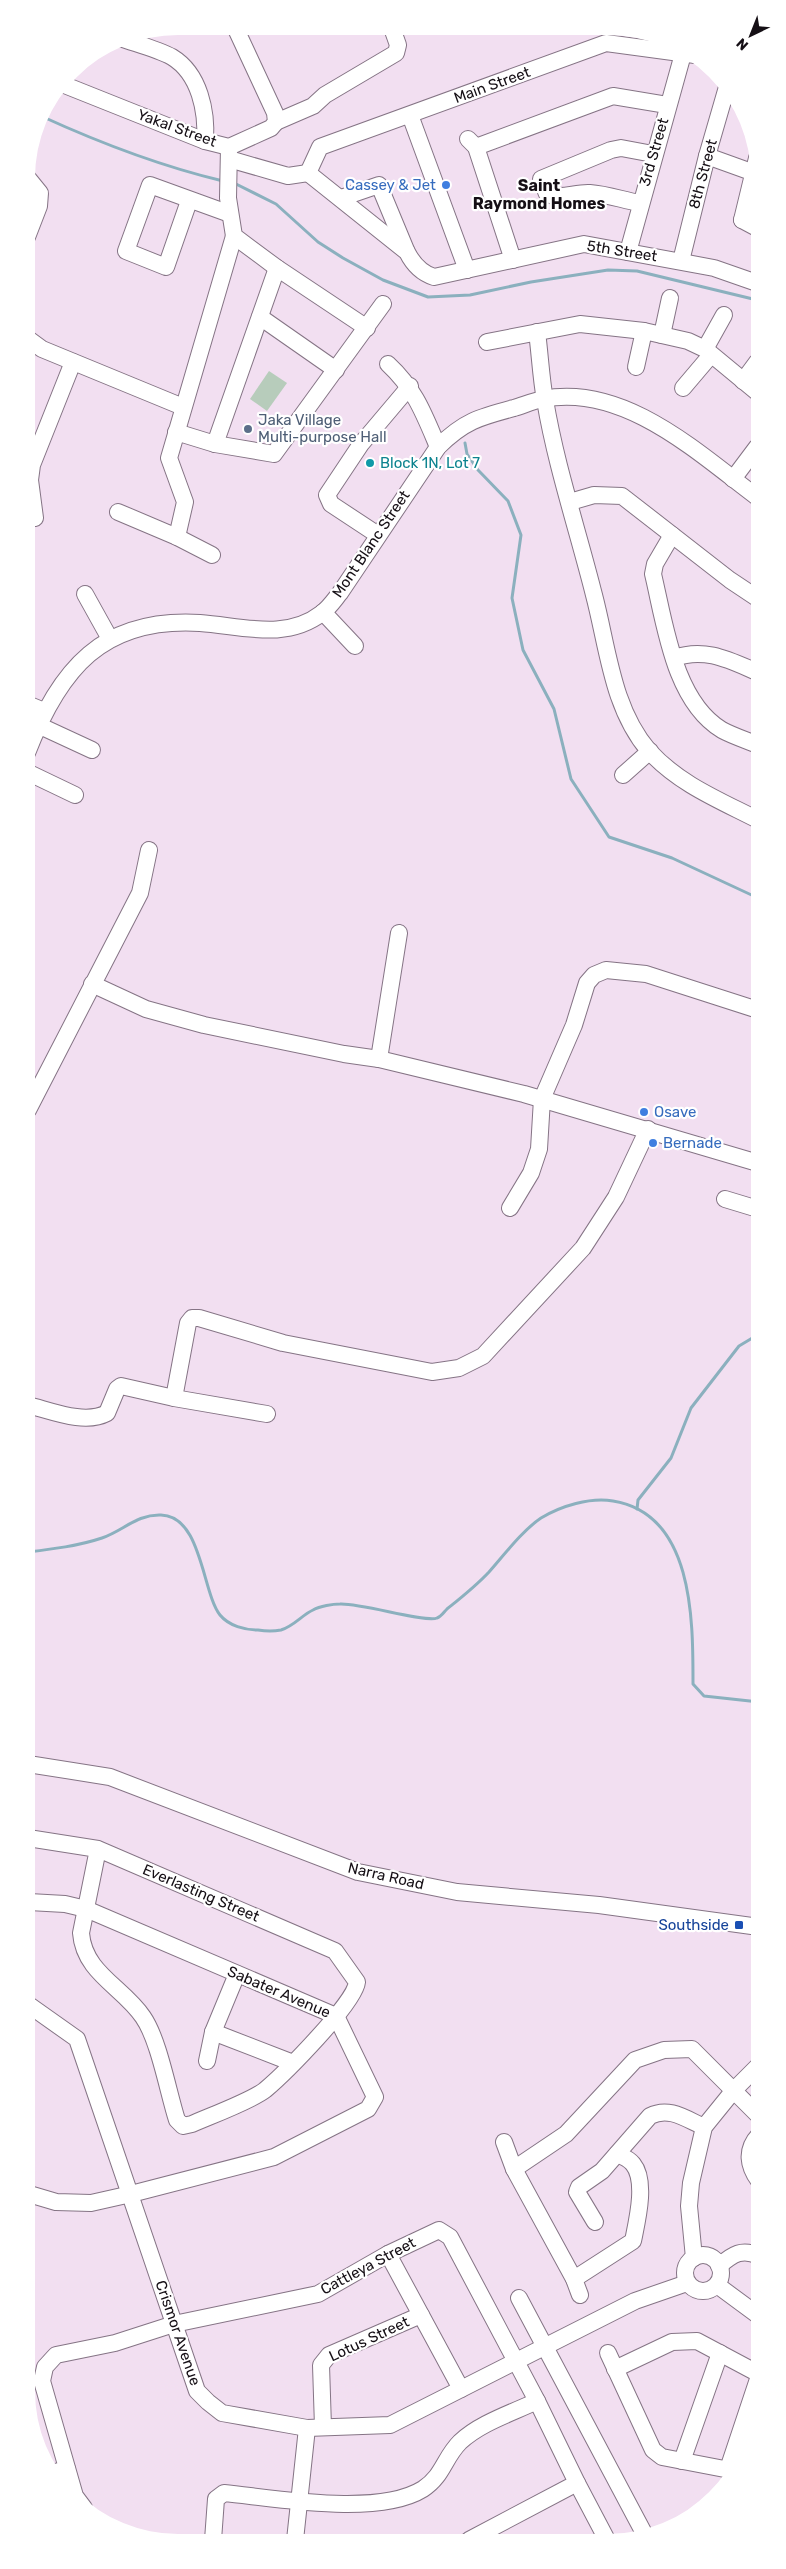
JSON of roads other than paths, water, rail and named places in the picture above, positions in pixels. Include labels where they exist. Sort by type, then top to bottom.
[{"type":"street","points":[[239,35],[275,114],[276,122]]},
{"type":"street","name":"Yakal Street","points":[[69,87],[206,141],[229,153],[271,128],[276,122],[313,106],[326,95],[396,53],[398,45],[394,35]]},
{"type":"street","points":[[133,43],[172,57],[190,75],[205,111],[206,141]]},
{"type":"street","name":"Main Street","points":[[308,172],[320,148],[606,43],[675,52]]},
{"type":"street","name":"3rd Street","points":[[628,252],[639,203],[667,105],[687,59]]},
{"type":"street","points":[[513,260],[472,143],[613,96],[667,105]]},
{"type":"street","name":"8th Street","points":[[681,261],[706,156],[724,96]]},
{"type":"street","points":[[410,115],[467,270]]},
{"type":"street","points":[[639,203],[579,192],[555,197],[548,194],[541,179],[612,150],[621,148],[653,154]]},
{"type":"street","points":[[178,537],[185,502],[169,458],[234,236],[229,206],[229,153],[288,176],[308,172],[407,252]]},
{"type":"street","points":[[706,156],[751,167]]},
{"type":"street","points":[[751,181],[739,220],[751,225]]},
{"type":"street","points":[[341,198],[379,185],[407,252]]},
{"type":"street","points":[[189,201],[166,267],[126,251],[150,186],[189,201],[229,206]]},
{"type":"street","points":[[35,187],[40,193],[39,206],[35,216]]},
{"type":"street","points":[[234,236],[277,268],[367,328]]},
{"type":"street","name":"5th Street","points":[[407,252],[412,262],[427,275],[434,277],[584,244],[714,268],[751,281]]},
{"type":"street","points":[[215,444],[277,268]]},
{"type":"street","points":[[662,335],[670,298]]},
{"type":"street","points":[[176,432],[215,444],[274,454],[383,304]]},
{"type":"street","points":[[683,388],[708,352],[724,315]]},
{"type":"street","points":[[260,317],[336,370]]},
{"type":"street","points":[[487,342],[580,324],[644,331],[688,341],[708,352],[751,387]]},
{"type":"street","points":[[636,368],[644,331]]},
{"type":"street","points":[[537,332],[544,399],[616,691],[632,726],[650,751],[688,784],[751,816]]},
{"type":"street","points":[[35,344],[42,349],[183,407]]},
{"type":"street","points":[[35,457],[73,362]]},
{"type":"street","points":[[388,364],[410,386],[438,447]]},
{"type":"street","points":[[743,380],[751,370]]},
{"type":"street","points":[[378,535],[331,504],[327,495],[361,444],[410,386]]},
{"type":"street","name":"Mont Blanc Street","points":[[35,733],[41,718],[60,686],[85,656],[110,639],[144,627],[181,622],[267,630],[283,629],[301,625],[323,612],[340,593],[438,447],[454,431],[474,419],[544,399],[580,398],[633,412],[671,433],[751,492]]},
{"type":"street","points":[[733,479],[751,456]]},
{"type":"street","points":[[570,502],[594,495],[622,496],[751,594]]},
{"type":"street","points":[[118,512],[178,537],[212,555]]},
{"type":"street","points":[[672,535],[654,564],[653,574],[679,675],[702,711],[721,729],[751,742]]},
{"type":"street","points":[[85,594],[110,639]]},
{"type":"street","points":[[323,612],[355,646]]},
{"type":"street","points":[[674,658],[690,652],[720,656],[751,669]]},
{"type":"street","points":[[35,712],[41,718],[92,750]]},
{"type":"street","points":[[622,775],[650,751]]},
{"type":"street","points":[[35,776],[75,795]]},
{"type":"street","points":[[35,1096],[140,893],[149,850]]},
{"type":"street","points":[[379,1059],[399,933]]},
{"type":"street","points":[[510,1208],[531,1173],[539,1149],[542,1099],[574,1024],[587,983],[594,975],[606,970],[646,974],[751,1008]]},
{"type":"street","points":[[92,984],[146,1009],[204,1025],[344,1054],[379,1059],[542,1099],[751,1161]]},
{"type":"street","points":[[174,1398],[188,1324],[192,1318],[199,1318],[283,1343],[432,1372],[459,1368],[483,1356],[583,1248],[616,1197],[648,1129]]},
{"type":"street","points":[[725,1199],[751,1207]]},
{"type":"street","points":[[35,1407],[81,1417],[98,1418],[107,1413],[117,1389],[121,1386],[174,1398],[267,1414]]},
{"type":"street","name":"Narra Road","points":[[35,1765],[110,1777],[358,1872],[457,1892],[599,1905],[751,1926]]},
{"type":"street","name":"Everlasting Street","points":[[35,1839],[98,1849],[335,1951],[356,1982],[356,1988],[336,2016]]},
{"type":"street","points":[[98,1849],[82,1933],[82,1946],[88,1960],[144,2017],[159,2054],[163,2075],[177,2120],[183,2126],[264,2091],[293,2063],[336,2016]]},
{"type":"street","name":"Sabater Avenue","points":[[35,1902],[66,1904],[86,1909],[336,2016],[376,2097],[368,2109],[274,2157],[132,2194]]},
{"type":"street","points":[[206,2061],[213,2032],[237,1974]]},
{"type":"street","name":"Crismor Avenue","points":[[35,2009],[77,2039],[132,2194],[197,2391],[222,2413],[315,2428],[390,2424],[635,2301],[687,2283]]},
{"type":"street","points":[[213,2032],[293,2063]]},
{"type":"street","points":[[514,2169],[566,2134],[602,2093],[635,2060],[664,2050],[692,2049],[751,2108]]},
{"type":"street","points":[[694,2258],[690,2239],[689,2198],[704,2127],[734,2090],[751,2073]]},
{"type":"street","points":[[595,2222],[578,2192],[579,2187],[602,2171],[650,2116],[668,2111],[704,2127]]},
{"type":"street","points":[[504,2142],[514,2169],[574,2279],[580,2295]]},
{"type":"street","points":[[751,2151],[749,2155],[751,2173]]},
{"type":"street","points":[[574,2279],[634,2241],[640,2204],[639,2176],[633,2163],[617,2154]]},
{"type":"street","points":[[35,2196],[56,2202],[91,2203],[132,2194]]},
{"type":"street","name":"Cattleya Street","points":[[60,2471],[42,2381],[45,2367],[56,2355],[115,2343],[174,2324],[318,2294],[388,2254],[439,2230],[445,2232],[450,2237],[537,2401],[604,2534]]},
{"type":"street","points":[[719,2266],[732,2255],[742,2251],[751,2254]]},
{"type":"street","points":[[388,2254],[461,2390]]},
{"type":"street","points":[[711,2257],[719,2266],[721,2275],[717,2284],[710,2290],[702,2292],[693,2289],[687,2283],[686,2266],[694,2258],[711,2257]]},
{"type":"street","points":[[717,2284],[751,2310]]},
{"type":"street","points":[[519,2298],[642,2529]]},
{"type":"street","name":"Lotus Street","points":[[315,2428],[321,2365],[324,2360],[329,2355],[421,2315]]},
{"type":"street","points":[[615,2370],[672,2342],[697,2341],[751,2370]]},
{"type":"street","points":[[608,2353],[653,2450],[662,2457],[727,2469]]},
{"type":"street","points":[[682,2460],[720,2353]]},
{"type":"street","points":[[213,2534],[218,2494],[363,2504],[402,2498],[438,2477],[451,2453],[472,2432],[537,2401]]},
{"type":"street","points":[[735,2455],[751,2403]]},
{"type":"street","points":[[297,2534],[301,2500],[315,2428]]},
{"type":"street","points":[[480,2534],[576,2482]]},
{"type":"waterway","points":[[48,119],[130,153],[223,181]]},
{"type":"waterway","points":[[234,183],[276,204],[318,242],[343,258],[383,280],[428,297],[470,295],[531,282],[608,270],[637,271],[751,299]]},
{"type":"waterway","points":[[465,443],[467,454],[478,470],[508,501],[521,535],[512,598],[523,650],[554,709],[571,779],[609,837],[672,858],[751,895]]},
{"type":"waterway","points":[[637,1509],[638,1500],[671,1458],[691,1408],[739,1346],[751,1339]]},
{"type":"waterway","points":[[35,1551],[93,1541],[110,1535],[137,1520],[152,1515],[161,1515],[175,1519],[185,1528],[193,1541],[214,1604],[224,1619],[238,1627],[253,1630],[281,1630],[316,1609],[337,1604],[363,1606],[407,1616],[431,1619],[440,1617],[474,1587],[521,1536],[541,1518],[576,1503],[595,1500],[613,1501],[640,1510],[660,1526],[674,1548],[683,1574],[689,1602],[692,1631],[693,1684],[704,1696],[751,1701]]},
{"type":"place","name":"Cassey & Jet","points":[[446,185]]},
{"type":"place","name":"Jaka Village Multi-purpose Hall","points":[[248,429]]},
{"type":"place","name":"Block 1N, Lot 7","points":[[370,463]]},
{"type":"place","name":"Osave","points":[[644,1112]]},
{"type":"place","name":"Bernade","points":[[653,1143]]},
{"type":"place","name":"Southside","points":[[739,1925]]},
{"type":"district","name":"Saint Raymond Homes","points":[[539,194]]}]
